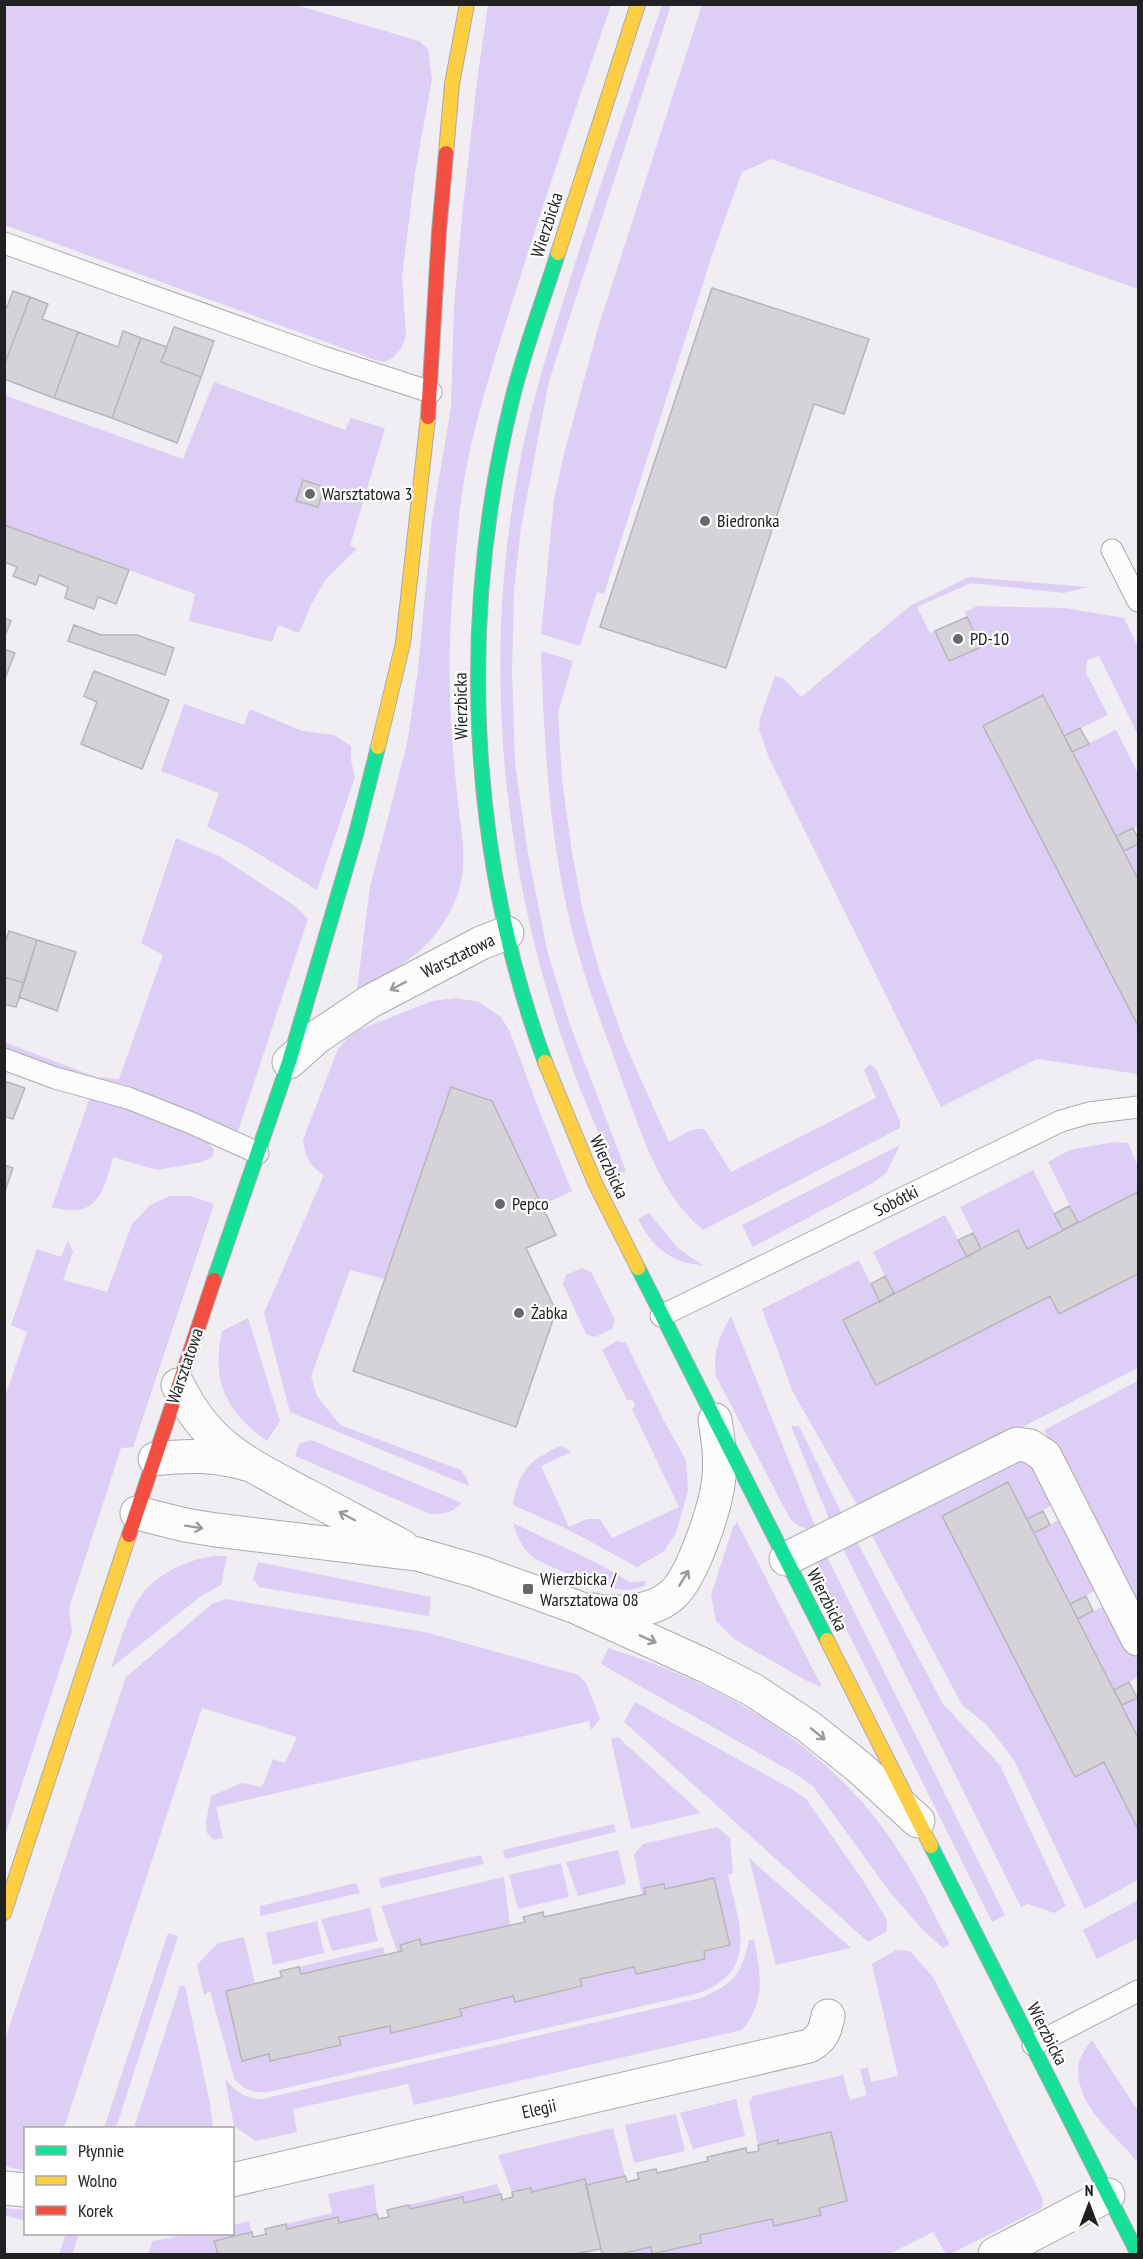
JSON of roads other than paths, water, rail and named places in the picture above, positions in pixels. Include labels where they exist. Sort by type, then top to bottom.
[{"type":"street","points":[[289,1062],[356,834],[403,643],[431,392],[439,232],[452,84],[467,4]]},
{"type":"street","name":"Wierzbicka","points":[[638,4],[512,398],[498,454],[488,516],[478,632],[478,713],[486,813],[507,933],[525,1004],[595,1183],[1138,2254]]},
{"type":"street","name":"Warsztatowa","points":[[4,1913],[178,1384],[289,1062],[316,1037],[355,1010],[481,943],[507,933]]},
{"type":"street","points":[[178,1384],[190,1408],[207,1429],[233,1454],[417,1554]]},
{"type":"street","points":[[576,1607],[597,1611],[624,1611],[652,1607],[672,1596],[685,1580],[714,1503],[720,1476],[720,1451],[715,1419]]},
{"type":"street","points":[[786,1559],[1017,1444],[1030,1446],[1045,1456],[1138,1639]]},
{"type":"street","points":[[155,1459],[195,1455],[225,1458],[250,1465]]},
{"type":"street","points":[[137,1513],[184,1525],[216,1530],[417,1554],[476,1571],[576,1607],[753,1690],[809,1727],[859,1767],[920,1823]]},
{"type":"street","name":"Elegii","points":[[234,2180],[809,2046],[825,2033],[828,2016]]},
{"type":"street","points":[[4,2188],[24,2190]]},
{"type":"street","points":[[995,2254],[1108,2195]]},
{"type":"lane","points":[[4,243],[313,354],[431,392]]},
{"type":"lane","points":[[1112,550],[1138,601]]},
{"type":"lane","points":[[4,1059],[55,1078],[128,1098],[189,1122],[258,1154]]},
{"type":"lane","name":"Sobótki","points":[[662,1316],[1061,1121],[1089,1113],[1138,1107]]},
{"type":"lane","points":[[1033,2045],[1138,1990]]},
{"type":"place","name":"Warsztatowa 3","points":[[310,494]]},
{"type":"place","name":"Biedronka","points":[[705,521]]},
{"type":"place","name":"PD-10","points":[[958,639]]},
{"type":"place","name":"Pepco","points":[[500,1204]]},
{"type":"place","name":"Żabka","points":[[519,1313]]},
{"type":"place","name":"Wierzbicka / Warsztatowa 08","points":[[528,1589]]}]
